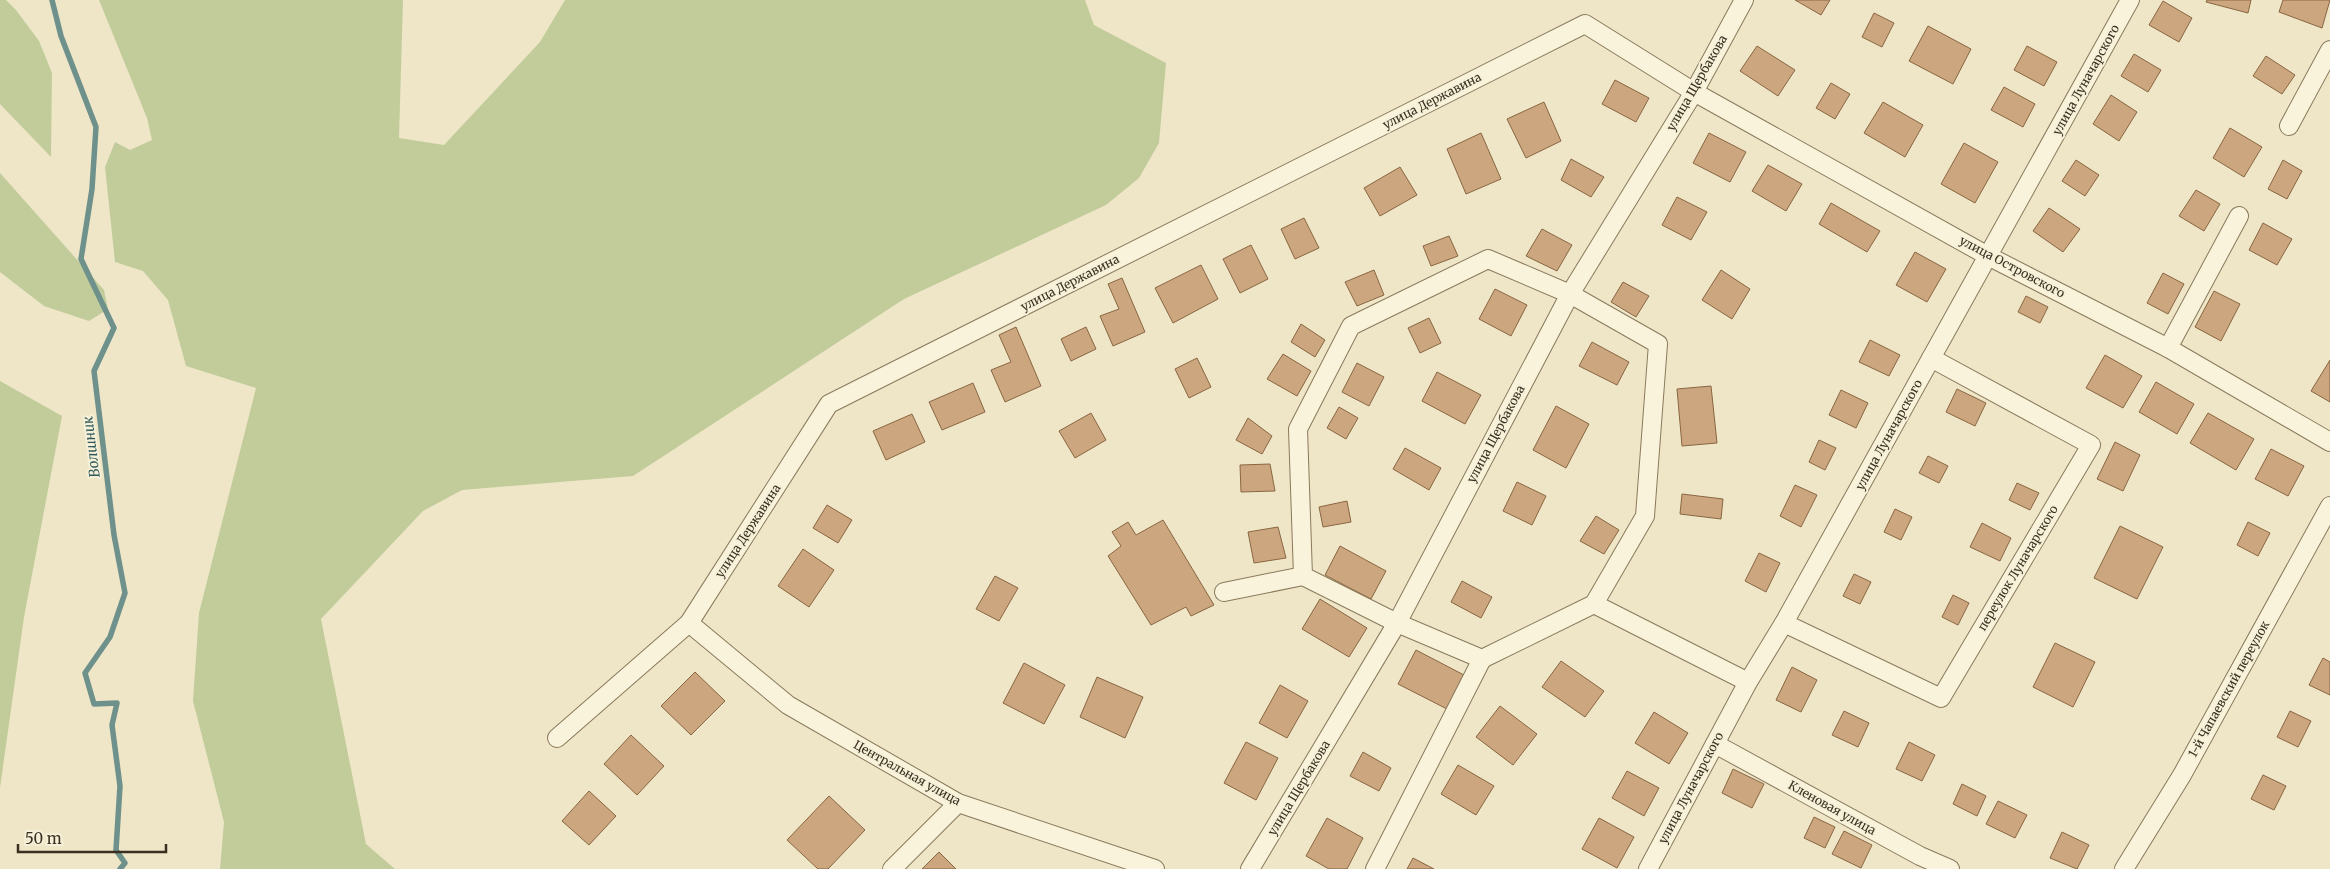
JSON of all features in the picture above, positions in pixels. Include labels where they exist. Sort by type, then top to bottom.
[{"type":"street","name":"улица Щербакова","points":[[1250,869],[1397,623],[1570,294],[1694,92],[1744,0]]},
{"type":"street","name":"улица Луначарского","points":[[1648,869],[1748,682],[1784,624],[2130,0]]},
{"type":"street","name":"улица Державина","points":[[556,738],[689,623],[829,404],[1585,24],[1694,92]]},
{"type":"street","points":[[2289,126],[2330,50]]},
{"type":"street","name":"улица Островского","points":[[1694,92],[1988,256],[2168,348],[2330,442]]},
{"type":"street","points":[[2168,348],[2239,216]]},
{"type":"street","points":[[1303,576],[1298,429],[1351,326],[1488,259],[1570,294],[1658,344],[1645,516],[1594,604],[1482,659],[1375,869]]},
{"type":"street","name":"переулок Луначарского","points":[[1784,624],[1941,698],[2091,445],[1931,358]]},
{"type":"street","name":"1-й Чапаевский переулок","points":[[2124,869],[2182,775],[2330,506]]},
{"type":"street","points":[[1224,592],[1303,576],[1397,623],[1482,659]]},
{"type":"street","points":[[1594,604],[1748,682]]},
{"type":"street","name":"Центральная улица","points":[[689,623],[788,705],[958,804],[1155,869]]},
{"type":"street","name":"Кленовая улица","points":[[1715,744],[1920,856],[1950,869]]},
{"type":"street","points":[[892,869],[958,804]]},
{"type":"green space","points":[[0,0],[6,0],[16,10],[39,41],[52,73],[51,157],[0,104]]},
{"type":"green space","points":[[99,0],[403,0],[399,138],[444,145],[540,42],[565,0],[1085,0],[1094,25],[1166,63],[1159,143],[1139,178],[1106,205],[904,299],[633,476],[462,490],[423,511],[321,619],[366,844],[395,869],[220,869],[224,822],[193,701],[199,613],[256,388],[186,366],[168,300],[143,271],[115,262],[105,167],[115,142],[130,150],[152,140],[147,118]]},
{"type":"green space","points":[[0,173],[104,290],[108,309],[89,321],[44,306],[0,272]]},
{"type":"green space","points":[[0,381],[62,416],[24,617],[0,788]]},
{"type":"building","points":[[1795,0],[1830,0],[1821,15]]},
{"type":"building","points":[[2207,0],[2251,0],[2248,13],[2206,2]]},
{"type":"building","points":[[2283,0],[2330,0],[2322,28],[2279,12]]},
{"type":"building","points":[[2163,1],[2192,18],[2179,42],[2149,25]]},
{"type":"building","points":[[1874,13],[1894,23],[1882,47],[1862,37]]},
{"type":"building","points":[[1928,26],[1971,49],[1953,84],[1909,61]]},
{"type":"building","points":[[1757,46],[1795,70],[1778,96],[1740,71]]},
{"type":"building","points":[[2027,46],[2057,62],[2044,86],[2014,70]]},
{"type":"building","points":[[2134,54],[2161,70],[2148,92],[2121,76]]},
{"type":"building","points":[[2266,56],[2295,75],[2282,94],[2253,76]]},
{"type":"building","points":[[1615,80],[1649,98],[1636,122],[1602,104]]},
{"type":"building","points":[[1831,83],[1850,94],[1835,119],[1816,108]]},
{"type":"building","points":[[2004,87],[2035,104],[2023,127],[1991,110]]},
{"type":"building","points":[[2111,95],[2137,112],[2119,141],[2093,124]]},
{"type":"building","points":[[1544,102],[1561,141],[1526,158],[1507,119]]},
{"type":"building","points":[[1883,102],[1923,125],[1905,157],[1864,133]]},
{"type":"building","points":[[2230,128],[2262,147],[2244,177],[2213,158]]},
{"type":"building","points":[[1481,133],[1501,179],[1466,194],[1447,149]]},
{"type":"building","points":[[1709,133],[1746,152],[1730,182],[1693,163]]},
{"type":"building","points":[[1964,143],[1998,162],[1975,203],[1941,184]]},
{"type":"building","points":[[1571,159],[1604,177],[1591,197],[1561,180]]},
{"type":"building","points":[[2076,160],[2099,175],[2085,196],[2062,181]]},
{"type":"building","points":[[2283,160],[2302,171],[2287,199],[2268,189]]},
{"type":"building","points":[[1768,165],[1802,184],[1786,211],[1752,191]]},
{"type":"building","points":[[1400,167],[1417,195],[1380,216],[1364,188]]},
{"type":"building","points":[[2196,190],[2220,204],[2204,231],[2179,216]]},
{"type":"building","points":[[1677,197],[1707,212],[1691,240],[1662,225]]},
{"type":"building","points":[[1831,203],[1880,231],[1867,252],[1819,224]]},
{"type":"building","points":[[2049,208],[2080,229],[2063,252],[2033,231]]},
{"type":"building","points":[[1304,218],[1319,248],[1295,259],[1281,229]]},
{"type":"building","points":[[2263,223],[2292,239],[2277,265],[2249,250]]},
{"type":"building","points":[[1542,229],[1572,245],[1557,271],[1526,256]]},
{"type":"building","points":[[1449,236],[1458,256],[1431,266],[1423,246]]},
{"type":"building","points":[[1251,245],[1268,279],[1240,293],[1223,259]]},
{"type":"building","points":[[1915,252],[1946,269],[1927,302],[1896,285]]},
{"type":"building","points":[[1201,265],[1218,299],[1173,323],[1155,288]]},
{"type":"building","points":[[1374,270],[1384,295],[1357,306],[1345,282]]},
{"type":"building","points":[[1721,270],[1750,289],[1732,319],[1702,300]]},
{"type":"building","points":[[2163,273],[2184,284],[2168,314],[2147,303]]},
{"type":"building","points":[[1122,278],[1145,332],[1113,346],[1100,316],[1119,309],[1108,284]]},
{"type":"building","points":[[1623,282],[1649,296],[1636,317],[1611,302]]},
{"type":"building","points":[[1495,289],[1527,305],[1511,336],[1479,319]]},
{"type":"building","points":[[2214,291],[2240,304],[2221,341],[2195,327]]},
{"type":"building","points":[[2026,296],[2048,307],[2040,323],[2018,312]]},
{"type":"building","points":[[1429,318],[1441,343],[1420,353],[1408,328]]},
{"type":"building","points":[[1301,324],[1325,340],[1315,357],[1291,342]]},
{"type":"building","points":[[1016,327],[1041,386],[1005,402],[991,370],[1011,362],[999,335]]},
{"type":"building","points":[[1086,327],[1096,349],[1071,361],[1061,339]]},
{"type":"building","points":[[1870,340],[1900,355],[1889,376],[1859,362]]},
{"type":"building","points":[[1592,342],[1629,362],[1617,385],[1579,366]]},
{"type":"building","points":[[1283,354],[1311,371],[1297,396],[1267,379]]},
{"type":"building","points":[[2105,355],[2142,376],[2123,408],[2086,388]]},
{"type":"building","points":[[1197,358],[1211,387],[1189,398],[1175,369]]},
{"type":"building","points":[[2330,360],[2330,402],[2311,391]]},
{"type":"building","points":[[1357,363],[1384,377],[1369,406],[1342,392]]},
{"type":"building","points":[[1437,372],[1481,395],[1465,424],[1422,401]]},
{"type":"building","points":[[2156,382],[2194,404],[2177,434],[2139,412]]},
{"type":"building","points":[[973,383],[985,412],[942,430],[929,402]]},
{"type":"building","points":[[1711,386],[1717,443],[1682,446],[1677,389]]},
{"type":"building","points":[[1957,389],[1986,403],[1975,426],[1946,412]]},
{"type":"building","points":[[1841,390],[1868,403],[1856,428],[1829,415]]},
{"type":"building","points":[[1556,406],[1589,424],[1566,468],[1533,450]]},
{"type":"building","points":[[1339,407],[1358,418],[1346,439],[1327,428]]},
{"type":"building","points":[[1091,413],[1106,440],[1075,458],[1059,431]]},
{"type":"building","points":[[2208,413],[2254,439],[2236,470],[2190,443]]},
{"type":"building","points":[[912,414],[925,442],[886,460],[873,431]]},
{"type":"building","points":[[1248,418],[1272,436],[1262,454],[1236,440]]},
{"type":"building","points":[[1819,440],[1836,448],[1825,470],[1809,462]]},
{"type":"building","points":[[2115,442],[2140,455],[2123,491],[2097,479]]},
{"type":"building","points":[[1405,448],[1441,468],[1429,490],[1393,469]]},
{"type":"building","points":[[2271,449],[2304,466],[2288,496],[2255,479]]},
{"type":"building","points":[[1928,456],[1948,466],[1939,483],[1919,473]]},
{"type":"building","points":[[1270,464],[1275,491],[1241,492],[1240,465]]},
{"type":"building","points":[[1517,482],[1546,496],[1532,525],[1503,511]]},
{"type":"building","points":[[2017,483],[2039,493],[2030,510],[2009,500]]},
{"type":"building","points":[[1795,485],[1817,495],[1801,527],[1780,516]]},
{"type":"building","points":[[1682,494],[1723,499],[1721,519],[1680,514]]},
{"type":"building","points":[[1347,501],[1351,522],[1323,527],[1319,507]]},
{"type":"building","points":[[827,505],[852,520],[838,543],[813,528]]},
{"type":"building","points":[[1895,509],[1912,517],[1901,540],[1884,532]]},
{"type":"building","points":[[1596,516],[1619,530],[1604,554],[1580,541]]},
{"type":"building","points":[[1163,520],[1214,605],[1191,616],[1186,607],[1151,625],[1108,556],[1121,546],[1112,532],[1128,522],[1136,535]]},
{"type":"building","points":[[2248,522],[2270,533],[2258,556],[2237,545]]},
{"type":"building","points":[[1982,523],[2011,538],[2000,561],[1970,547]]},
{"type":"building","points":[[2120,526],[2163,547],[2137,599],[2094,578]]},
{"type":"building","points":[[1278,527],[1286,558],[1254,563],[1248,532]]},
{"type":"building","points":[[1340,546],[1386,571],[1371,599],[1325,575]]},
{"type":"building","points":[[803,549],[834,570],[809,607],[778,586]]},
{"type":"building","points":[[1759,553],[1780,563],[1766,592],[1745,581]]},
{"type":"building","points":[[1854,574],[1871,582],[1860,604],[1843,596]]},
{"type":"building","points":[[995,576],[1018,588],[999,621],[976,609]]},
{"type":"building","points":[[1462,581],[1492,597],[1481,618],[1451,602]]},
{"type":"building","points":[[1953,595],[1969,603],[1958,625],[1942,617]]},
{"type":"building","points":[[1320,599],[1367,628],[1349,657],[1302,629]]},
{"type":"building","points":[[2055,643],[2095,662],[2073,707],[2033,687]]},
{"type":"building","points":[[1416,650],[1464,675],[1447,709],[1398,684]]},
{"type":"building","points":[[2323,658],[2330,662],[2330,695],[2309,685]]},
{"type":"building","points":[[1561,661],[1604,691],[1585,717],[1542,687]]},
{"type":"building","points":[[1024,663],[1065,685],[1044,724],[1003,703]]},
{"type":"building","points":[[1792,667],[1817,680],[1801,712],[1776,700]]},
{"type":"building","points":[[695,672],[725,701],[691,735],[661,706]]},
{"type":"building","points":[[1097,677],[1143,697],[1125,738],[1080,717]]},
{"type":"building","points":[[1280,685],[1308,701],[1287,738],[1259,723]]},
{"type":"building","points":[[1500,706],[1537,734],[1513,765],[1476,737]]},
{"type":"building","points":[[1844,711],[1869,723],[1858,747],[1832,735]]},
{"type":"building","points":[[2290,711],[2311,721],[2298,747],[2277,737]]},
{"type":"building","points":[[1654,712],[1688,733],[1669,764],[1635,743]]},
{"type":"building","points":[[631,735],[664,766],[637,795],[604,764]]},
{"type":"building","points":[[1246,742],[1278,758],[1256,800],[1224,783]]},
{"type":"building","points":[[1909,742],[1935,755],[1922,781],[1896,769]]},
{"type":"building","points":[[1363,752],[1391,768],[1379,791],[1350,776]]},
{"type":"building","points":[[1458,765],[1494,786],[1476,815],[1441,794]]},
{"type":"building","points":[[1733,769],[1764,784],[1752,808],[1722,793]]},
{"type":"building","points":[[1627,771],[1659,788],[1644,816],[1612,798]]},
{"type":"building","points":[[2263,775],[2286,786],[2274,810],[2251,799]]},
{"type":"building","points":[[1962,784],[1986,796],[1977,816],[1953,804]]},
{"type":"building","points":[[589,791],[616,816],[589,845],[562,821]]},
{"type":"building","points":[[829,796],[865,830],[828,869],[818,869],[787,840]]},
{"type":"building","points":[[1998,801],[2027,815],[2015,838],[1986,824]]},
{"type":"building","points":[[1814,817],[1835,827],[1825,848],[1804,838]]},
{"type":"building","points":[[1327,818],[1363,838],[1347,869],[1329,869],[1306,856]]},
{"type":"building","points":[[1599,818],[1634,837],[1617,868],[1582,849]]},
{"type":"building","points":[[1844,831],[1872,845],[1861,868],[1832,854]]},
{"type":"building","points":[[2062,832],[2089,845],[2077,869],[2050,858]]},
{"type":"building","points":[[939,852],[956,869],[922,869]]},
{"type":"building","points":[[1413,858],[1434,869],[1407,869]]},
{"type":"waterway","name":"Волшник","points":[[52,0],[61,36],[96,127],[92,189],[81,259],[114,328],[94,371],[114,535],[125,593],[110,637],[85,673],[94,704],[117,703],[112,725],[120,786],[116,850],[125,863],[120,869]]}]
